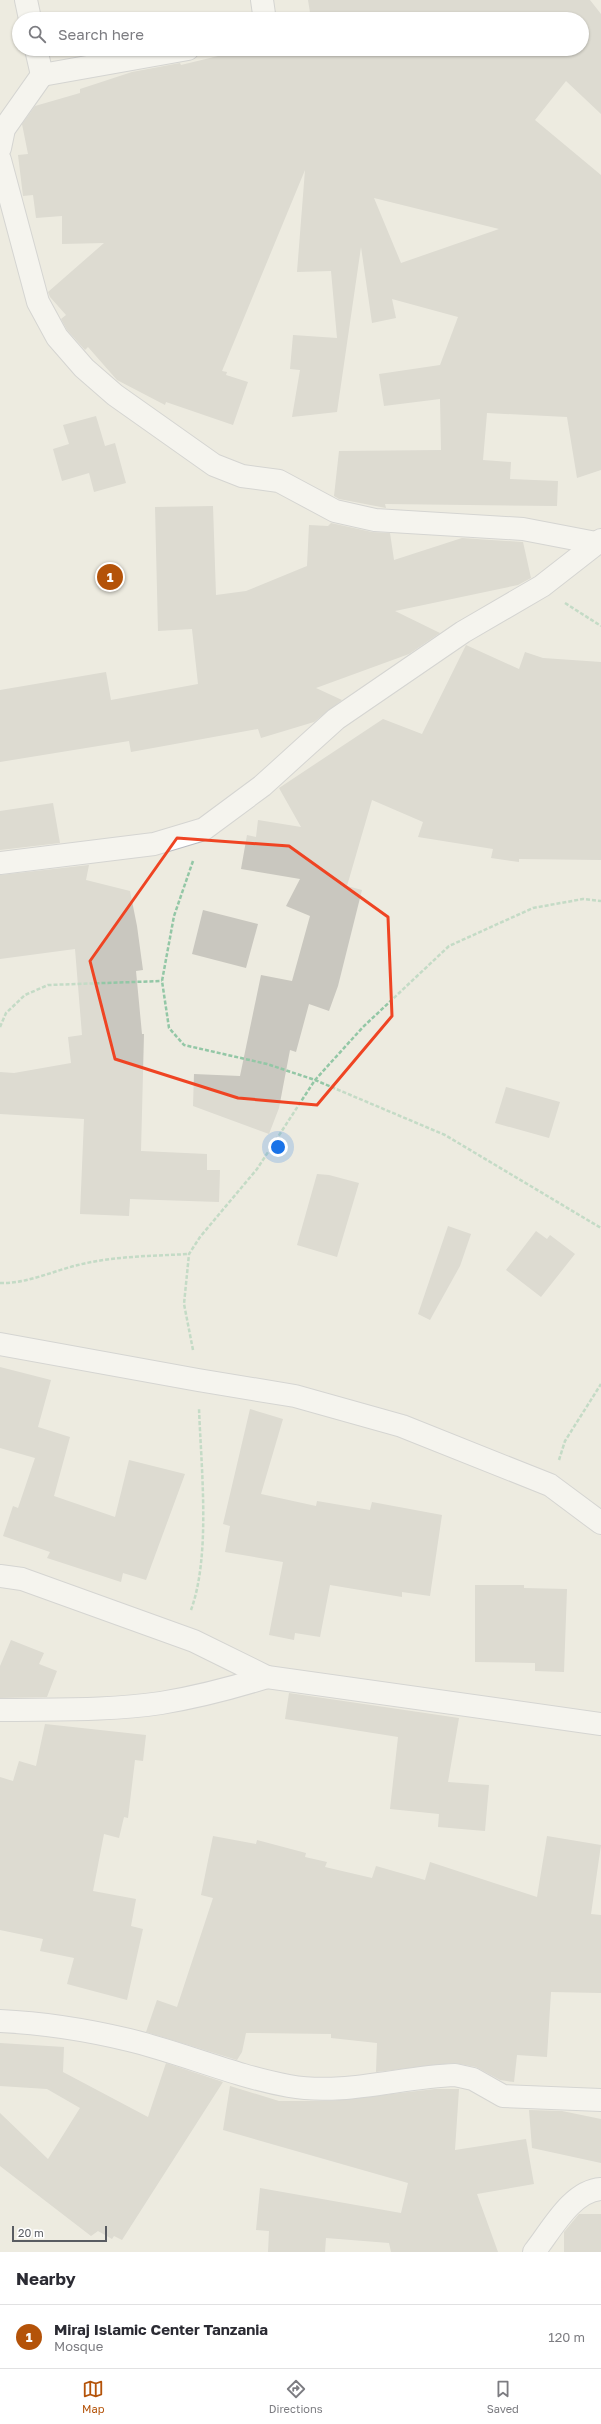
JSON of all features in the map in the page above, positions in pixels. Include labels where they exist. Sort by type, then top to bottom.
[{"type":"street","points":[[26,0],[29,12]]},
{"type":"street","points":[[262,0],[264,12]]},
{"type":"street","points":[[38,56],[42,75]]},
{"type":"street","points":[[0,148],[4,129],[42,75],[149,56]]},
{"type":"street","points":[[0,160],[38,302],[57,337],[84,368],[115,395],[214,465],[242,476],[279,481],[335,511],[375,520],[523,528],[598,542]]},
{"type":"street","points":[[0,863],[154,844],[204,829],[262,786],[336,719],[462,632],[542,586],[598,542]]},
{"type":"street","points":[[0,1344],[295,1396],[402,1426],[550,1485],[601,1523]]},
{"type":"street","points":[[0,1576],[22,1579],[176,1634],[194,1641],[267,1677],[601,1724]]},
{"type":"street","points":[[0,1710],[128,1706],[160,1703],[222,1691],[267,1677]]},
{"type":"street","points":[[0,2021],[77,2030],[129,2040],[247,2076],[289,2086],[314,2089],[454,2075],[472,2079],[503,2096],[601,2100]]},
{"type":"street","points":[[534,2252],[577,2200],[592,2190],[601,2189]]},
{"type":"path","points":[[542,586],[578,613],[601,626]]},
{"type":"path","points":[[204,829],[174,916],[162,981],[169,1028],[184,1045],[267,1064],[315,1080],[445,1135],[601,1228]]},
{"type":"path","points":[[176,1634],[187,1620],[192,1607],[196,1591],[203,1535],[198,1380],[184,1304],[189,1254],[200,1237],[257,1170],[315,1080],[363,1027],[449,946],[533,908],[583,899],[601,901]]},
{"type":"path","points":[[0,1027],[6,1013],[26,995],[48,985],[162,981]]},
{"type":"path","points":[[0,1283],[21,1280],[79,1265],[126,1257],[189,1254]]},
{"type":"path","points":[[550,1485],[566,1441],[601,1384]]},
{"type":"highlighted area","points":[[177,838],[289,846],[388,917],[392,1016],[317,1105],[238,1098],[115,1059],[90,961]]},
{"type":"building","points":[[308,0],[590,0],[601,14],[601,114],[566,81],[535,120],[601,175],[601,470],[577,478],[567,417],[487,413],[483,460],[511,462],[510,479],[558,481],[557,506],[385,504],[386,508],[339,499],[334,496],[339,451],[441,450],[440,399],[384,406],[379,374],[440,365],[458,317],[392,299],[396,318],[372,323],[361,247],[337,412],[292,417],[300,370],[290,369],[293,335],[337,338],[331,271],[297,272],[305,170],[222,371],[227,372],[226,375],[248,382],[233,425],[166,402],[165,405],[117,380],[88,347],[85,350],[67,330],[61,319],[66,315],[50,297],[48,292],[104,243],[62,244],[62,216],[36,218],[33,195],[23,196],[18,155],[28,154],[22,124],[35,106],[80,93],[80,89],[132,72],[180,63],[181,65],[218,56],[589,56],[589,12],[310,12]],"holes":[[[374,198],[499,229],[401,263]]]},
{"type":"building","points":[[96,416],[105,446],[115,443],[126,483],[94,492],[89,473],[62,481],[53,449],[69,444],[63,425]]},
{"type":"building","points":[[213,506],[216,595],[246,591],[307,566],[309,525],[328,526],[331,523],[372,532],[390,533],[394,560],[462,538],[523,542],[531,578],[518,585],[395,611],[440,633],[409,654],[316,688],[342,700],[314,722],[261,738],[258,729],[131,752],[129,741],[0,762],[0,690],[106,672],[111,700],[198,684],[192,629],[158,631],[155,507]]},
{"type":"building","points":[[466,645],[519,669],[525,652],[543,658],[601,662],[601,860],[519,859],[519,862],[491,858],[493,849],[418,837],[423,822],[372,800],[347,886],[362,890],[338,986],[329,1011],[309,1004],[296,1052],[290,1050],[279,1108],[269,1134],[193,1106],[194,1074],[240,1076],[261,975],[292,981],[310,916],[286,906],[300,879],[241,869],[247,835],[256,837],[258,820],[301,827],[279,788],[383,719],[422,734]]},
{"type":"building","points":[[53,803],[60,843],[0,850],[0,811]]},
{"type":"building","points":[[89,865],[86,880],[130,891],[137,926],[143,970],[136,971],[142,1034],[144,1034],[141,1151],[207,1154],[207,1170],[220,1170],[219,1202],[130,1199],[129,1216],[80,1214],[84,1119],[0,1114],[0,1072],[14,1073],[71,1063],[68,1037],[82,1035],[75,949],[0,959],[0,875]]},
{"type":"building","points":[[203,910],[258,924],[246,968],[192,954]]},
{"type":"building","points":[[506,1087],[560,1102],[549,1138],[495,1123]]},
{"type":"building","points":[[317,1174],[329,1175],[359,1183],[337,1257],[297,1245]]},
{"type":"building","points":[[448,1226],[471,1234],[460,1266],[430,1320],[418,1314]]},
{"type":"building","points":[[536,1231],[547,1239],[550,1235],[575,1254],[541,1297],[506,1270]]},
{"type":"building","points":[[0,1367],[51,1380],[38,1427],[70,1437],[54,1496],[115,1517],[129,1460],[185,1474],[146,1580],[123,1573],[121,1582],[47,1558],[50,1552],[3,1536],[13,1506],[18,1508],[35,1458],[0,1448]]},
{"type":"building","points":[[250,1409],[283,1419],[261,1494],[316,1506],[317,1501],[370,1510],[372,1502],[442,1515],[430,1596],[402,1592],[402,1597],[330,1585],[320,1637],[295,1633],[294,1640],[269,1635],[283,1562],[225,1552],[230,1526],[223,1524]]},
{"type":"building","points":[[475,1585],[524,1585],[524,1588],[567,1589],[564,1672],[535,1671],[535,1663],[475,1662]]},
{"type":"building","points":[[11,1640],[44,1653],[39,1664],[57,1671],[47,1697],[0,1698],[0,1666]]},
{"type":"building","points":[[289,1693],[459,1718],[448,1782],[489,1785],[485,1831],[438,1827],[439,1814],[390,1809],[398,1737],[285,1719]]},
{"type":"building","points":[[45,1724],[146,1735],[143,1761],[135,1760],[128,1818],[124,1817],[119,1838],[104,1834],[93,1891],[136,1899],[131,1926],[143,1929],[127,2000],[67,1984],[74,1958],[40,1951],[43,1939],[0,1930],[0,1777],[13,1781],[19,1761],[36,1766]]},
{"type":"building","points":[[213,1836],[256,1844],[257,1840],[306,1853],[305,1857],[327,1862],[325,1867],[372,1878],[376,1866],[425,1880],[430,1862],[537,1897],[547,1836],[601,1845],[591,1914],[601,1915],[601,1993],[551,1992],[547,2057],[517,2055],[514,2082],[500,2080],[476,2067],[454,2063],[376,2072],[377,2043],[331,2038],[331,2034],[246,2033],[242,2052],[237,2060],[146,2032],[157,2000],[177,2007],[213,1898],[201,1895]]},
{"type":"building","points":[[0,2043],[64,2047],[63,2072],[148,2117],[166,2063],[223,2082],[122,2240],[114,2236],[112,2239],[98,2231],[91,2236],[0,2166],[0,2113],[48,2159],[80,2108],[47,2089],[0,2086]]},
{"type":"building","points":[[230,2086],[279,2101],[330,2101],[435,2089],[459,2089],[455,2150],[526,2139],[534,2184],[477,2194],[498,2252],[391,2252],[389,2243],[326,2238],[325,2252],[268,2252],[269,2231],[256,2230],[260,2188],[401,2213],[408,2183],[223,2130]]},
{"type":"building","points":[[529,2110],[562,2111],[601,2119],[601,2163],[532,2148]]},
{"type":"building","points":[[579,2214],[601,2214],[601,2252],[564,2252],[564,2232]]},
{"type":"place","name":"Miraj Islamic Center Tanzania","points":[[110,577]]}]
